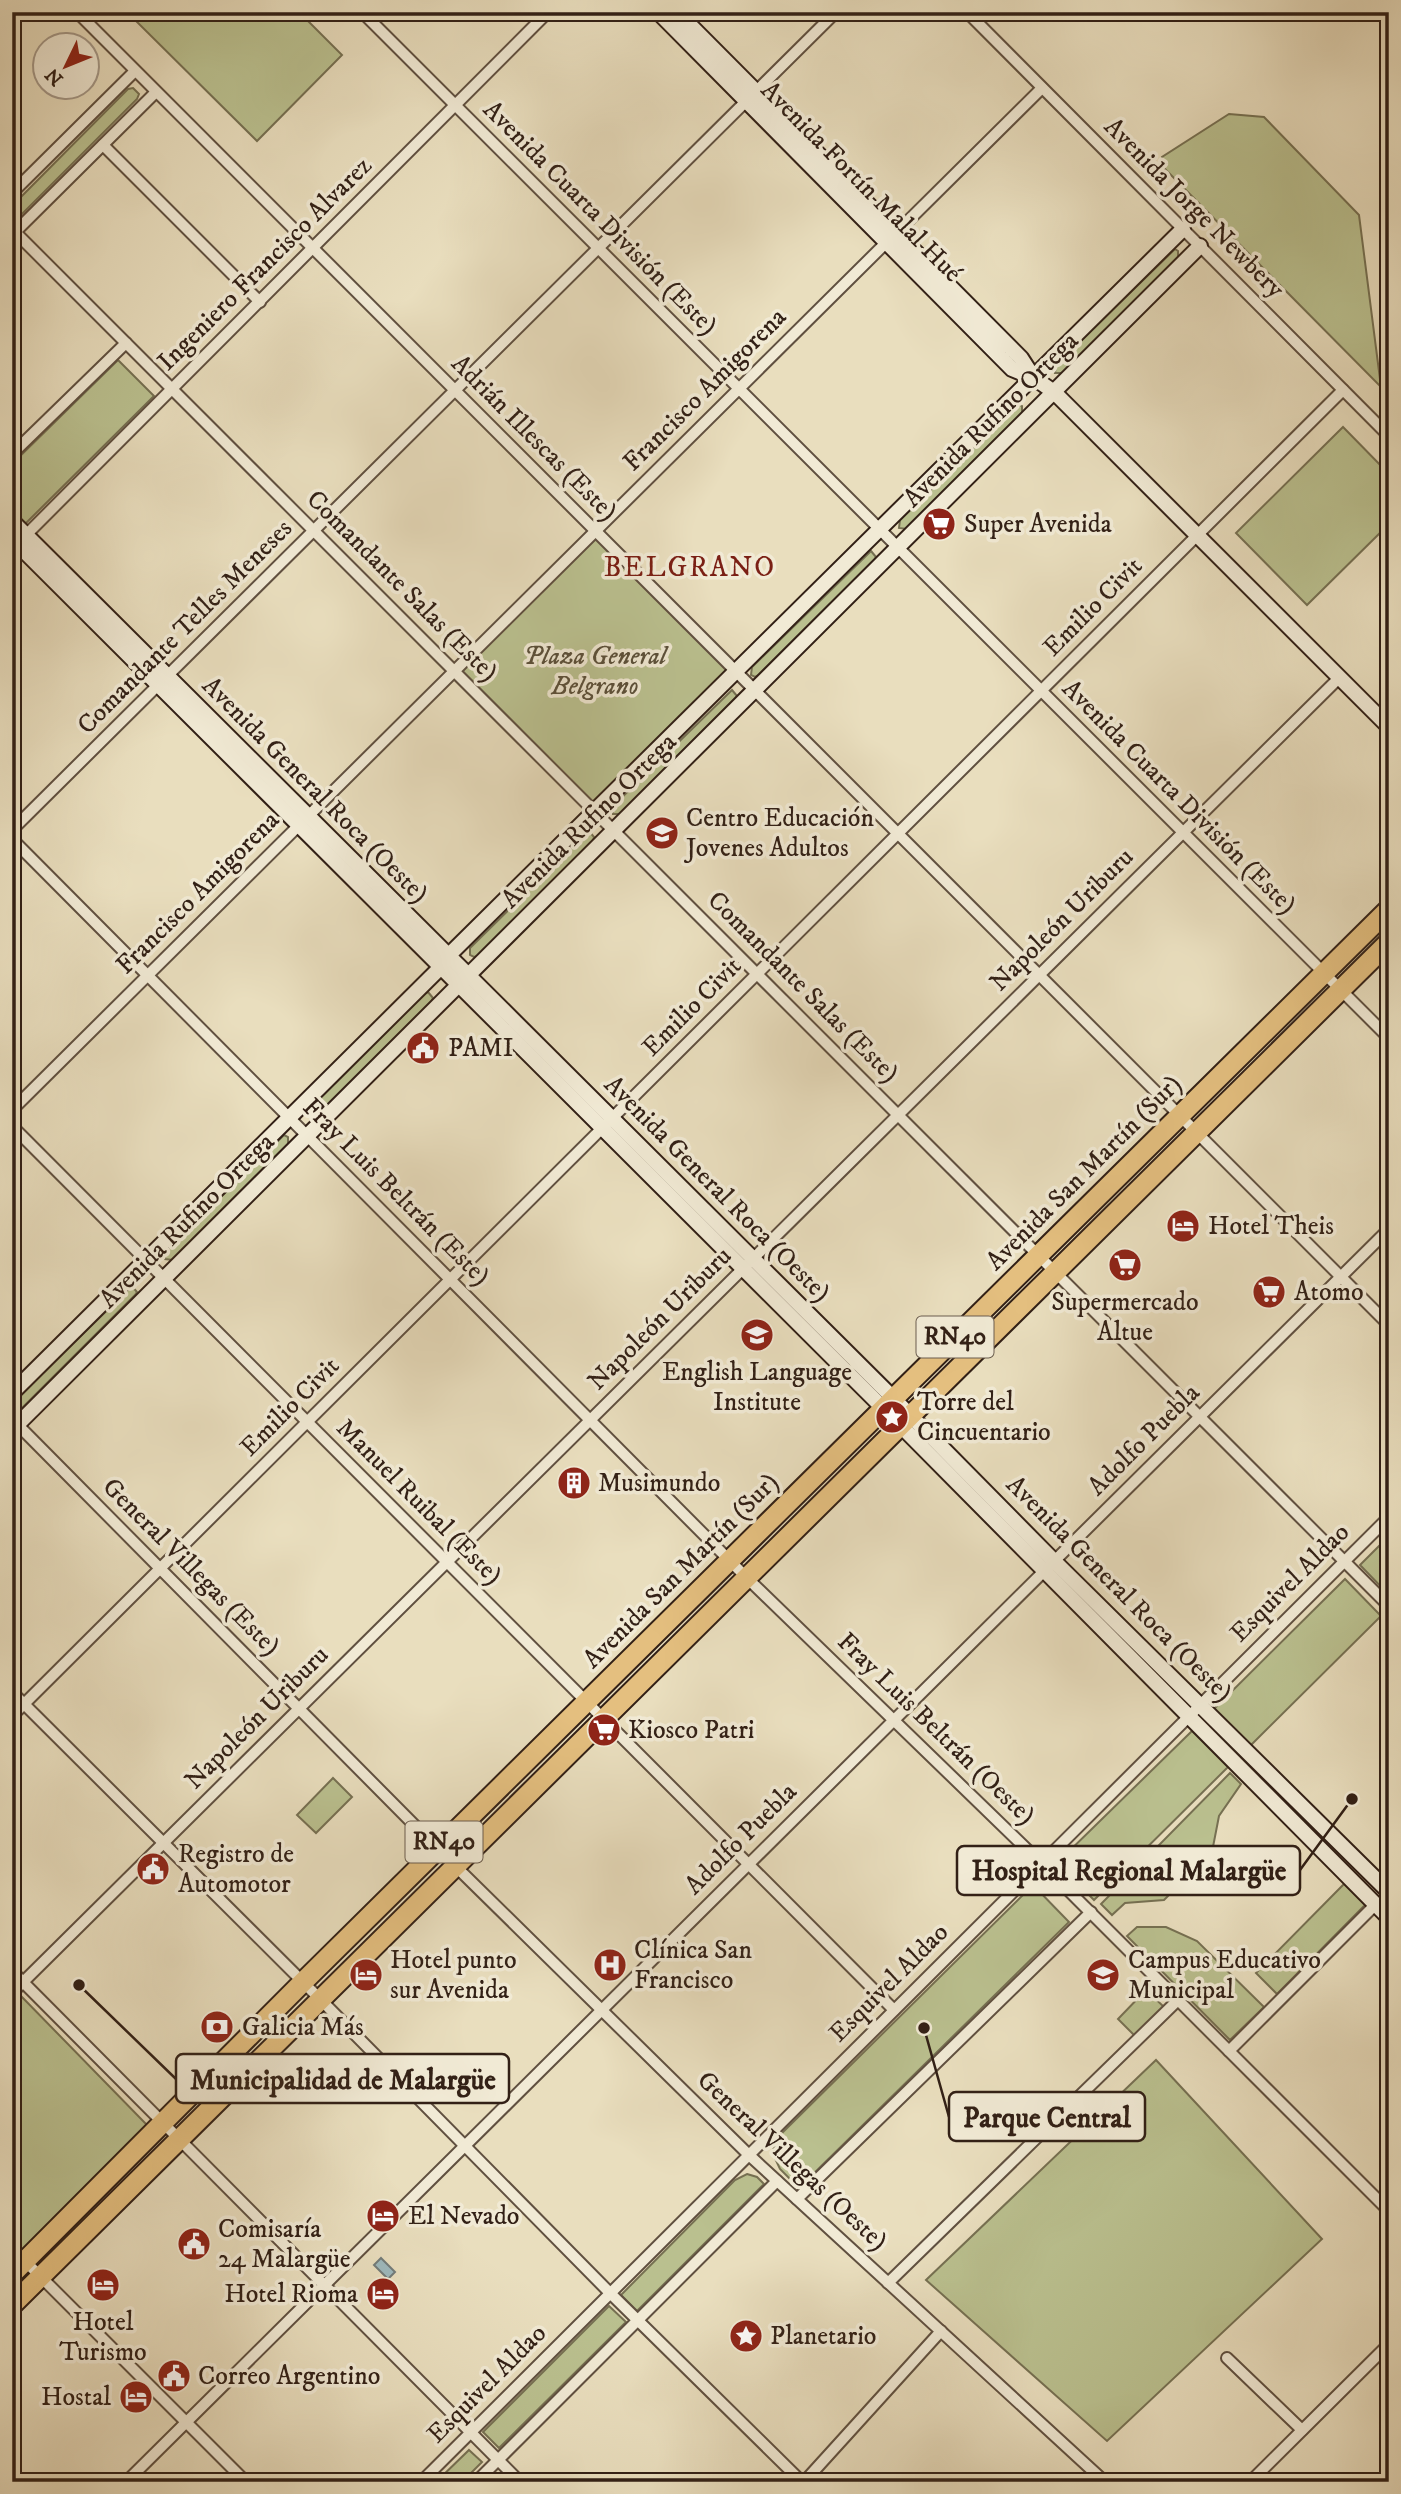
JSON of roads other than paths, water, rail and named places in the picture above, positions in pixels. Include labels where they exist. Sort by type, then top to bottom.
[{"type":"highway","name":"Avenida San Martín (Sur)","points":[[17,2261],[163,2122],[1389,909]]},
{"type":"highway","name":"Avenida San Martín (Sur)","points":[[12,2305],[1389,942]]},
{"type":"main road","name":"Avenida Fortín Malal Hué","points":[[658,12],[751,97],[891,237],[1012,369],[1055,391],[1389,727]]},
{"type":"main road","name":"Avenida Fortín Malal Hué","points":[[677,12],[751,97]]},
{"type":"main road","name":"Avenida Rufino Ortega","points":[[12,1393],[595,810],[1183,229]]},
{"type":"main road","name":"Avenida Rufino Ortega","points":[[14,1424],[307,1136],[1200,246]]},
{"type":"main road","points":[[12,521],[17,542]]},
{"type":"main road","name":"Avenida General Roca (Oeste)","points":[[17,542],[163,681],[906,1421],[1049,1566],[1189,1716],[1389,1918]]},
{"type":"main road","name":"Avenida General Roca (Oeste)","points":[[1049,1566],[1200,1705],[1389,1892]]},
{"type":"street","name":"Adrián Illescas (Este)","points":[[76,12],[1389,1325]]},
{"type":"street","name":"Avenida Cuarta División (Este)","points":[[362,12],[1389,1038]]},
{"type":"street","name":"Ingeniero Francisco Alvarez","points":[[17,542],[548,12]]},
{"type":"street","name":"Comandante Telles Meneses","points":[[12,830],[836,12]]},
{"type":"street","name":"Avenida Jorge Newbery","points":[[967,12],[1389,436]]},
{"type":"street","points":[[12,193],[135,71]]},
{"type":"street","name":"Francisco Amigorena","points":[[12,1110],[1042,88]]},
{"type":"street","points":[[13,232],[156,92]]},
{"type":"street","points":[[103,145],[260,302]]},
{"type":"street","name":"Comandante Salas (Este)","points":[[13,232],[595,810],[1389,1606]]},
{"type":"street","points":[[12,454],[126,343]]},
{"type":"street","name":"Emilio Civit","points":[[12,1716],[1343,390]]},
{"type":"street","name":"Napoleón Uriburu","points":[[12,1993],[1339,678]]},
{"type":"street","name":"Fray Luis Beltrán (Este)","points":[[12,839],[747,1578]]},
{"type":"street","name":"Manuel Ruibal (Este)","points":[[12,1126],[894,2010]]},
{"type":"street","name":"Adolfo Puebla","points":[[126,2482],[1389,1229]]},
{"type":"street","name":"General Villegas (Este)","points":[[14,1424],[455,1866]]},
{"type":"street","name":"Esquivel Aldao","points":[[421,2482],[1389,1517]]},
{"type":"street","name":"Fray Luis Beltrán (Oeste)","points":[[747,1578],[1091,1912],[1389,2211]]},
{"type":"street","points":[[12,1692],[637,2320],[803,2482],[941,2331]]},
{"type":"street","name":"General Villegas (Oeste)","points":[[455,1866],[749,2155],[1105,2482]]},
{"type":"street","points":[[1230,2051],[1376,1904]]},
{"type":"street","points":[[797,2199],[1091,1912]]},
{"type":"street","points":[[12,1971],[520,2482]]},
{"type":"street","points":[[888,2283],[1178,2000]]},
{"type":"street","points":[[476,2482],[777,2181]]},
{"type":"street","points":[[17,2261],[41,2277],[246,2482]]},
{"type":"street","points":[[1251,2481],[1389,2343]]},
{"type":"street","points":[[1227,2358],[1302,2430]]},
{"type":"water","points":[[381,2258],[395,2272],[388,2279],[374,2265]]},
{"type":"place","name":"Super Avenida","points":[[939,524]]},
{"type":"place","name":"Centro Educación Jovenes Adultos","points":[[662,833]]},
{"type":"place","name":"PAMI","points":[[423,1048]]},
{"type":"place","name":"Hotel Theis","points":[[1183,1226]]},
{"type":"place","name":"Supermercado Altue","points":[[1125,1265]]},
{"type":"place","name":"Atomo","points":[[1269,1292]]},
{"type":"place","name":"English Language Institute","points":[[757,1335]]},
{"type":"place","name":"Torre del Cincuentario","points":[[892,1417]]},
{"type":"place","name":"Musimundo","points":[[574,1483]]},
{"type":"place","name":"Kiosco Patri","points":[[604,1730]]},
{"type":"place","name":"Hospital Regional Malargüe","points":[[1352,1799]]},
{"type":"place","name":"Registro de Automotor","points":[[153,1869]]},
{"type":"place","name":"Clínica San Francisco","points":[[610,1965]]},
{"type":"place","name":"Hotel punto sur Avenida","points":[[366,1975]]},
{"type":"place","name":"Campus Educativo Municipal","points":[[1103,1975]]},
{"type":"place","name":"Municipalidad de Malargüe","points":[[79,1985]]},
{"type":"place","name":"Galicia Más","points":[[217,2027]]},
{"type":"place","name":"Parque Central","points":[[924,2028]]},
{"type":"place","name":"El Nevado","points":[[383,2216]]},
{"type":"place","name":"Comisaría 24 Malargüe","points":[[194,2244]]},
{"type":"place","name":"Hotel Turismo","points":[[103,2285]]},
{"type":"place","name":"Hotel Rioma","points":[[383,2294]]},
{"type":"place","name":"Planetario","points":[[746,2336]]},
{"type":"place","name":"Correo Argentino","points":[[174,2376]]},
{"type":"place","name":"Hostal","points":[[136,2397]]},
{"type":"district","name":"BELGRANO","points":[[690,567]]},
{"type":"park label","name":"Plaza General Belgrano","points":[[595,671]]}]
